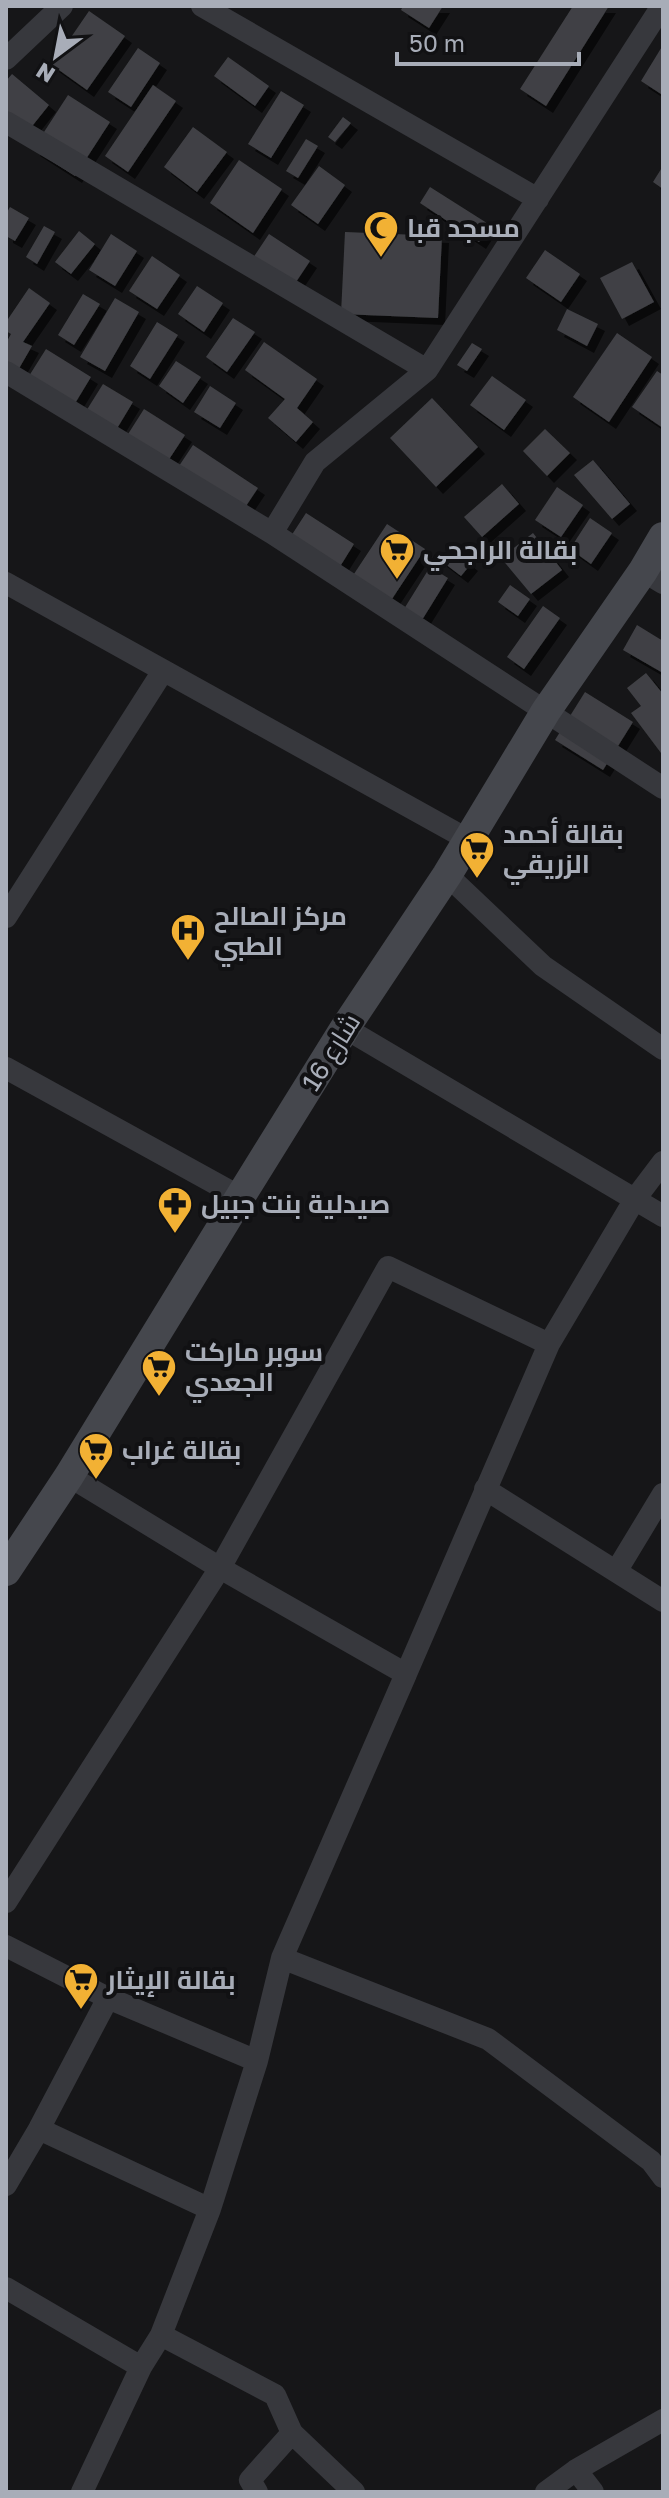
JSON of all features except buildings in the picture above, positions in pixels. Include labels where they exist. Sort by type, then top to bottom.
[{"type":"street","points":[[272,533],[315,462],[427,370],[662,6]]},
{"type":"street","points":[[207,7],[538,199]]},
{"type":"street","points":[[6,59],[53,8]]},
{"type":"street","points":[[6,122],[427,370]]},
{"type":"street","points":[[6,372],[272,533],[663,788]]},
{"type":"street","name":"شارع 16","points":[[6,1571],[69,1476],[345,1028],[447,875],[546,711],[653,577],[663,537]]},
{"type":"street","points":[[6,583],[467,839]]},
{"type":"street","points":[[6,917],[163,671]]},
{"type":"street","points":[[447,875],[543,966],[663,1049]]},
{"type":"street","points":[[345,1028],[663,1216]]},
{"type":"street","points":[[6,1068],[240,1197]]},
{"type":"street","points":[[82,2492],[141,2367],[161,2335],[210,2209],[257,2061],[282,1958],[485,1489],[549,1344],[635,1199],[663,1162]]},
{"type":"street","points":[[6,1902],[220,1568],[388,1267],[549,1344]]},
{"type":"street","points":[[69,1476],[220,1568],[406,1674]]},
{"type":"street","points":[[485,1489],[663,1601]]},
{"type":"street","points":[[617,1570],[663,1494]]},
{"type":"street","points":[[6,1946],[108,1998],[257,2061]]},
{"type":"street","points":[[282,1958],[488,2039],[659,2165]]},
{"type":"street","points":[[6,2185],[108,1998]]},
{"type":"street","points":[[39,2129],[210,2209]]},
{"type":"street","points":[[6,2288],[141,2367]]},
{"type":"street","points":[[161,2335],[275,2395],[292,2433],[354,2492]]},
{"type":"street","points":[[546,2492],[576,2470],[663,2420]]},
{"type":"street","points":[[257,2492],[250,2480],[292,2433]]},
{"type":"street","points":[[576,2470],[593,2492]]},
{"type":"place","name":"مسجد قبا","points":[[381,259]]},
{"type":"place","name":"بقالة الراجحي","points":[[397,581]]},
{"type":"place","name":"بقالة أحمد الزريقي","points":[[477,880]]},
{"type":"place","name":"مركز الصالح الطبي","points":[[188,962]]},
{"type":"place","name":"صيدلية بنت جبيل","points":[[175,1235]]},
{"type":"place","name":"سوبر ماركت الجعدي","points":[[159,1398]]},
{"type":"place","name":"بقالة غراب","points":[[96,1481]]},
{"type":"place","name":"بقالة الإيثار","points":[[81,2011]]}]
